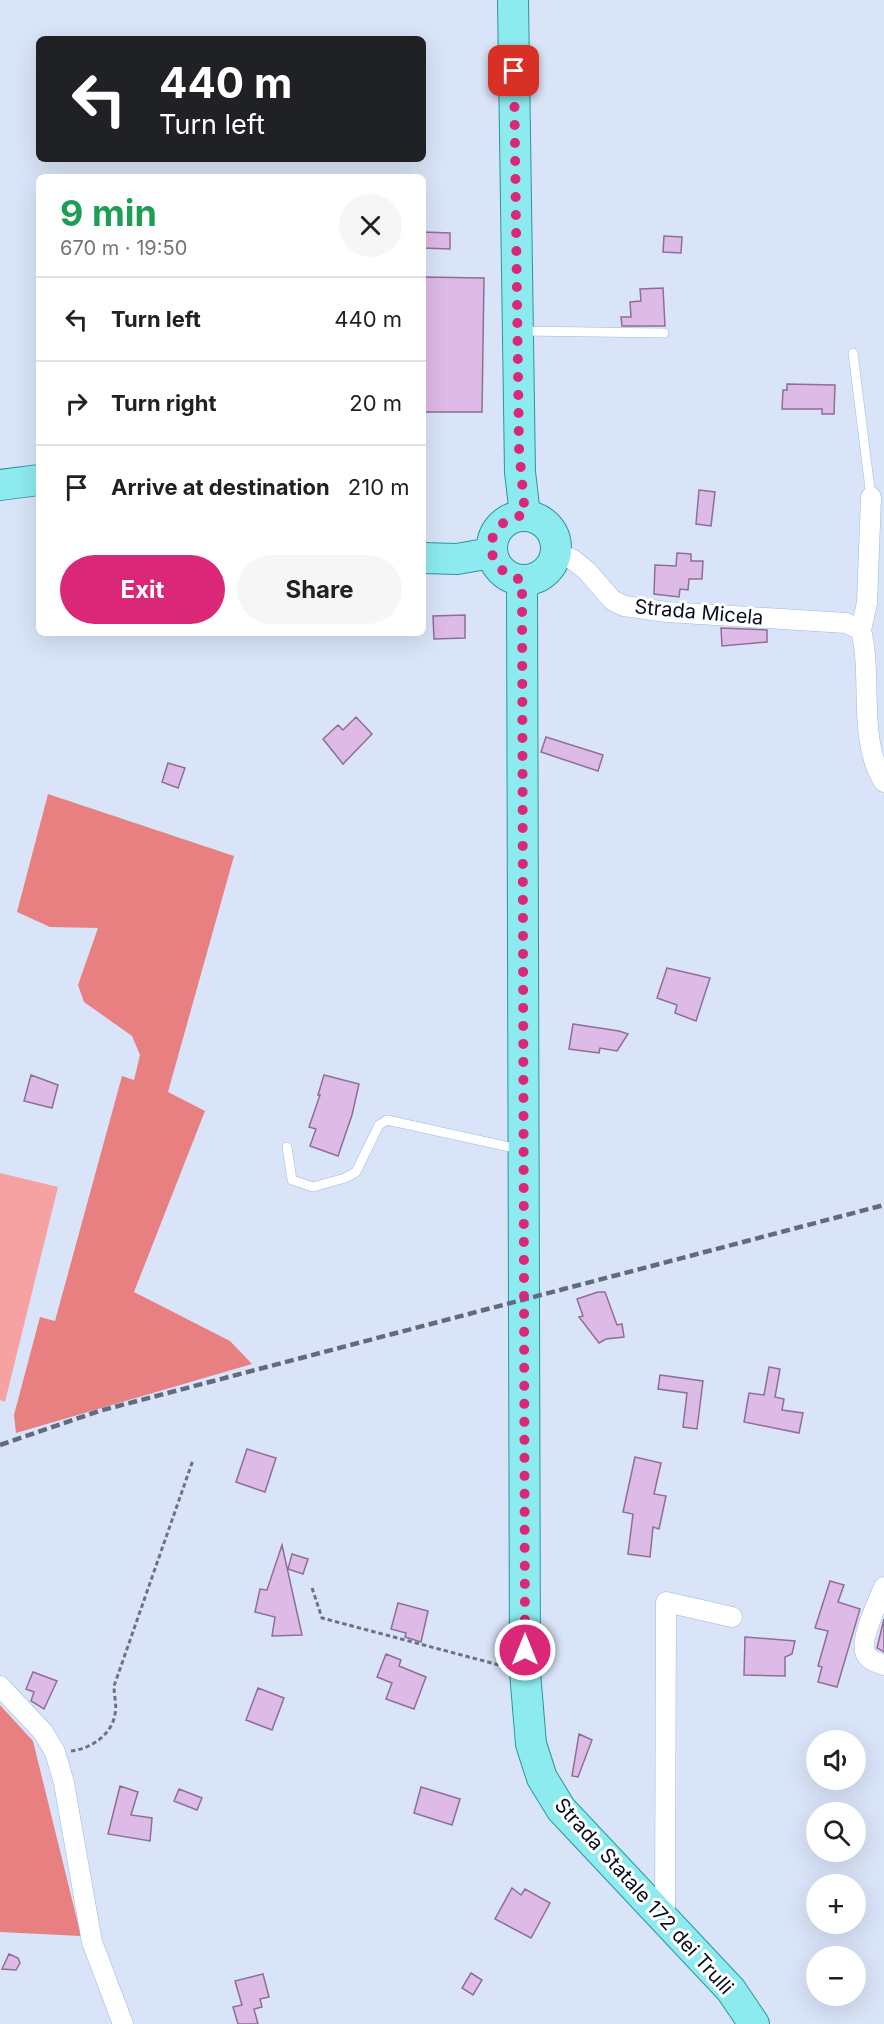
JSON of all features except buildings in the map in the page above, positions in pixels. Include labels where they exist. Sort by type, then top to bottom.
[{"type":"main road","points":[[513,0],[516,331],[520,472],[525,515]]},
{"type":"main road","points":[[0,485],[36,480]]},
{"type":"main road","points":[[525,515],[545,523],[552,532],[556,553],[553,562],[540,576],[522,580],[502,572],[491,553],[494,534],[499,526],[515,516],[525,515]]},
{"type":"main road","points":[[426,558],[457,559],[491,553]]},
{"type":"main road","name":"Strada Statale 172 dei Trulli","points":[[522,580],[525,1672],[531,1743],[542,1778],[561,1809],[731,1990],[753,2024]]},
{"type":"street","points":[[870,497],[867,603],[861,630],[866,650],[871,746],[876,769],[884,782]]},
{"type":"street","name":"Strada Micela","points":[[556,553],[572,559],[587,571],[612,600],[624,606],[667,612],[846,623],[861,630]]},
{"type":"street","points":[[884,1587],[864,1640],[863,1650],[868,1658],[884,1665]]},
{"type":"street","points":[[665,1920],[666,1602],[732,1617]]},
{"type":"street","points":[[0,1686],[43,1732],[55,1752],[64,1784],[92,1942],[123,2024]]},
{"type":"lane","points":[[516,331],[664,333]]},
{"type":"lane","points":[[853,353],[870,497]]},
{"type":"lane","points":[[287,1147],[292,1180],[313,1187],[345,1178],[356,1172],[379,1125],[387,1120],[522,1149]]},
{"type":"path","points":[[55,1752],[86,1749],[103,1737],[116,1716],[114,1686],[193,1460]]},
{"type":"path","points":[[312,1588],[322,1618],[525,1672]]},
{"type":"shaded area","points":[[48,794],[234,856],[168,1092],[205,1111],[134,1292],[230,1341],[252,1364],[16,1433],[14,1415],[40,1317],[55,1321],[122,1076],[134,1080],[140,1055],[132,1036],[84,1002],[78,985],[98,928],[50,927],[17,912]]},
{"type":"shaded area","points":[[0,1173],[58,1187],[5,1402],[0,1400]]},
{"type":"shaded area","points":[[0,1705],[33,1741],[81,1936],[0,1932]]},
{"type":"railway","points":[[0,1445],[99,1411],[884,1205]]},
{"type":"route","points":[[514,71],[516,331],[520,472],[525,515],[515,516],[499,526],[491,543],[491,553],[502,572],[511,578],[522,580],[521,995],[526,1430],[525,1650]]}]
